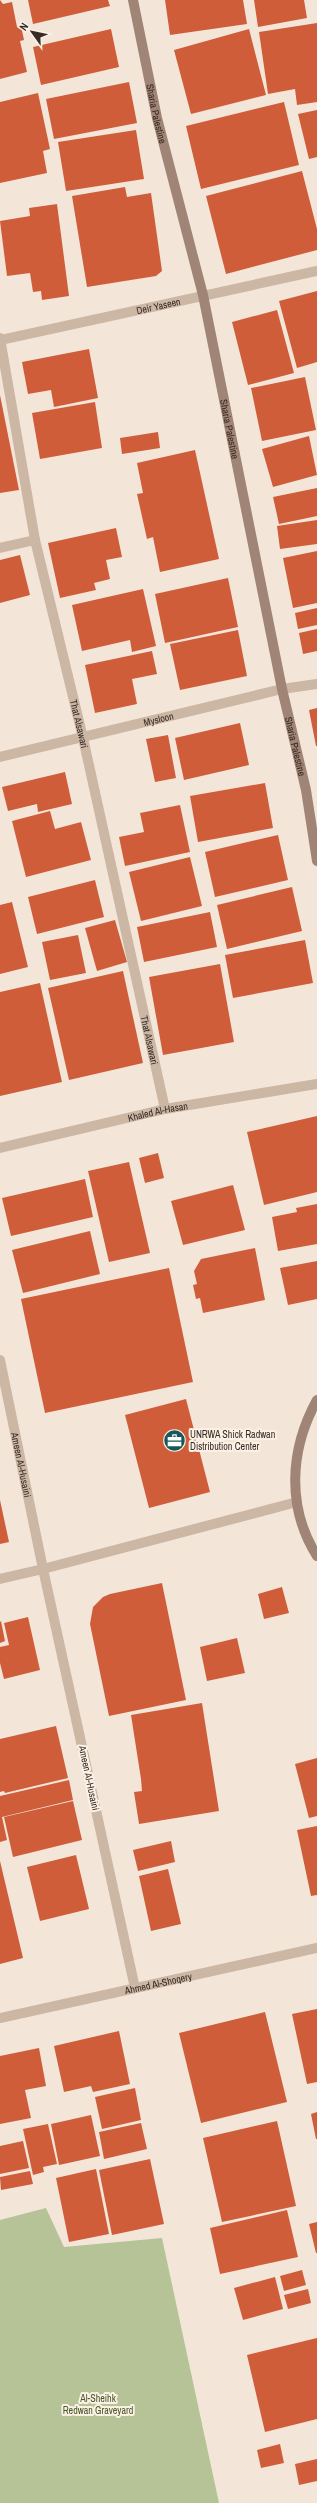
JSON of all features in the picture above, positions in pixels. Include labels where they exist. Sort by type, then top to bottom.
[{"type":"street","name":"Sharia Palestine","points":[[133,0],[157,118],[202,295],[282,689],[306,790],[317,861]]},
{"type":"street","name":"Deir Yaseen","points":[[0,339],[317,270]]},
{"type":"street","name":"That Alsawari","points":[[0,339],[36,540],[83,738],[165,1109]]},
{"type":"street","points":[[0,548],[36,540]]},
{"type":"street","name":"Mysloon","points":[[0,757],[282,689],[317,684]]},
{"type":"street","name":"Khaled Al-Hasan","points":[[0,1148],[165,1109],[317,1084]]},
{"type":"street","name":"Ameen Al-Husaini","points":[[0,1360],[43,1569],[135,1988]]},
{"type":"street","points":[[317,1400],[303,1430],[295,1467],[297,1502],[304,1529],[317,1556]]},
{"type":"street","points":[[0,1579],[297,1502]]},
{"type":"street","name":"Ahmed Al-Shoqery","points":[[0,2018],[317,1948]]},
{"type":"green space","name":"Al-Sheihk Redwan Graveyard","points":[[46,2208],[64,2247],[162,2238],[219,2503],[0,2503],[0,2220]]},
{"type":"building","points":[[0,0],[3,4],[12,2],[17,27],[21,26],[24,40],[20,41],[27,72],[0,79]]},
{"type":"building","points":[[28,0],[108,0],[110,6],[33,24]]},
{"type":"building","points":[[165,0],[243,0],[247,24],[170,35]]},
{"type":"building","points":[[254,0],[304,0],[307,18],[258,27]]},
{"type":"building","points":[[317,23],[317,102],[297,105],[295,89],[268,94],[259,32]]},
{"type":"building","points":[[111,29],[119,67],[41,85],[33,47]]},
{"type":"building","points":[[249,29],[266,95],[191,114],[174,50]]},
{"type":"building","points":[[129,82],[137,123],[54,139],[46,99]]},
{"type":"building","points":[[38,93],[50,149],[43,151],[47,173],[0,183],[0,102]]},
{"type":"building","points":[[284,102],[299,165],[201,189],[186,126]]},
{"type":"building","points":[[317,110],[317,157],[309,159],[298,114]]},
{"type":"building","points":[[136,130],[144,179],[66,191],[58,142]]},
{"type":"building","points":[[302,171],[317,229],[317,250],[226,274],[206,196]]},
{"type":"building","points":[[125,187],[127,197],[151,193],[162,271],[156,276],[87,287],[72,196]]},
{"type":"building","points":[[57,204],[69,296],[42,300],[41,291],[33,292],[30,273],[7,276],[0,221],[30,216],[29,208]]},
{"type":"building","points":[[317,291],[317,362],[297,368],[279,301]]},
{"type":"building","points":[[277,310],[294,373],[248,385],[232,322]]},
{"type":"building","points":[[89,349],[98,398],[54,407],[51,390],[28,394],[22,362]]},
{"type":"building","points":[[305,377],[316,430],[262,441],[251,388]]},
{"type":"building","points":[[0,395],[19,490],[0,493]]},
{"type":"building","points":[[95,402],[102,448],[40,459],[32,413]]},
{"type":"building","points":[[158,432],[160,448],[122,454],[120,438]]},
{"type":"building","points":[[309,436],[317,475],[273,487],[262,449]]},
{"type":"building","points":[[195,450],[219,559],[160,572],[153,537],[147,539],[137,494],[143,493],[137,463]]},
{"type":"building","points":[[317,488],[317,516],[279,524],[273,497]]},
{"type":"building","points":[[317,520],[317,544],[280,549],[277,526]]},
{"type":"building","points":[[116,528],[122,557],[106,560],[110,579],[94,583],[96,590],[60,598],[48,543]]},
{"type":"building","points":[[317,551],[317,603],[293,608],[283,558]]},
{"type":"building","points":[[20,555],[30,595],[0,603],[0,560]]},
{"type":"building","points":[[228,578],[238,627],[165,643],[155,594]]},
{"type":"building","points":[[143,589],[156,646],[132,652],[130,640],[82,651],[72,605]]},
{"type":"building","points":[[317,608],[317,625],[298,629],[295,613]]},
{"type":"building","points":[[317,629],[317,651],[303,654],[299,633]]},
{"type":"building","points":[[238,630],[247,676],[180,690],[170,644]]},
{"type":"building","points":[[152,651],[157,674],[132,679],[137,704],[95,713],[85,665]]},
{"type":"building","points":[[317,708],[317,746],[316,746],[309,710]]},
{"type":"building","points":[[240,723],[249,765],[184,780],[175,738]]},
{"type":"building","points":[[168,735],[176,778],[155,782],[146,739]]},
{"type":"building","points":[[65,772],[72,804],[38,812],[37,804],[8,811],[2,787]]},
{"type":"building","points":[[265,783],[273,828],[198,842],[190,796]]},
{"type":"building","points":[[180,805],[190,852],[125,866],[119,837],[144,832],[140,813]]},
{"type":"building","points":[[50,811],[55,829],[81,822],[91,860],[26,877],[12,821]]},
{"type":"building","points":[[278,835],[288,880],[215,897],[205,852]]},
{"type":"building","points":[[190,857],[202,906],[141,921],[129,872]]},
{"type":"building","points":[[95,880],[104,917],[37,934],[28,897]]},
{"type":"building","points":[[292,887],[302,931],[227,949],[217,905]]},
{"type":"building","points":[[12,902],[28,967],[0,974],[0,905]]},
{"type":"building","points":[[210,912],[217,947],[144,962],[137,927]]},
{"type":"building","points":[[115,920],[127,962],[97,971],[85,928]]},
{"type":"building","points":[[78,935],[86,973],[50,980],[42,942]]},
{"type":"building","points":[[305,940],[313,983],[233,998],[225,955]]},
{"type":"building","points":[[220,964],[234,1042],[163,1055],[149,977]]},
{"type":"building","points":[[123,971],[143,1063],[69,1080],[48,988]]},
{"type":"building","points":[[40,983],[62,1082],[0,1096],[0,992]]},
{"type":"building","points":[[317,1116],[317,1192],[264,1205],[247,1132]]},
{"type":"building","points":[[158,1153],[164,1178],[145,1183],[139,1158]]},
{"type":"building","points":[[129,1162],[150,1253],[109,1262],[88,1171]]},
{"type":"building","points":[[85,1179],[93,1217],[11,1236],[2,1198]]},
{"type":"building","points":[[233,1185],[245,1230],[183,1245],[171,1201]]},
{"type":"building","points":[[317,1204],[317,1244],[278,1251],[272,1217],[297,1212],[296,1208]]},
{"type":"building","points":[[90,1231],[100,1274],[23,1293],[12,1250]]},
{"type":"building","points":[[255,1248],[265,1300],[203,1313],[200,1298],[196,1299],[193,1285],[197,1284],[194,1271],[201,1259]]},
{"type":"building","points":[[317,1261],[317,1299],[288,1305],[280,1268]]},
{"type":"building","points":[[169,1268],[193,1382],[45,1413],[21,1299]]},
{"type":"building","points":[[186,1399],[210,1492],[149,1508],[125,1415]]},
{"type":"building","points":[[0,1500],[9,1542],[0,1544]]},
{"type":"building","points":[[162,1583],[186,1700],[109,1716],[90,1624],[93,1607],[103,1597],[110,1594]]},
{"type":"building","points":[[282,1587],[289,1613],[264,1619],[258,1594]]},
{"type":"building","points":[[28,1617],[40,1670],[4,1679],[0,1663],[0,1647],[9,1645],[4,1623]]},
{"type":"building","points":[[1,1621],[5,1641],[0,1643],[0,1622]]},
{"type":"building","points":[[237,1638],[245,1673],[207,1681],[200,1647]]},
{"type":"building","points":[[202,1703],[219,1811],[139,1824],[134,1792],[142,1791],[131,1715]]},
{"type":"building","points":[[56,1726],[68,1778],[5,1793],[4,1791],[0,1792],[0,1739]]},
{"type":"building","points":[[317,1758],[317,1816],[309,1818],[295,1764]]},
{"type":"building","points":[[69,1780],[73,1800],[2,1817],[7,1840],[0,1842],[0,1796]]},
{"type":"building","points":[[73,1801],[82,1840],[13,1857],[4,1817]]},
{"type":"building","points":[[317,1826],[317,1895],[311,1896],[297,1830]]},
{"type":"building","points":[[171,1841],[175,1862],[138,1871],[133,1850]]},
{"type":"building","points":[[76,1855],[89,1909],[40,1921],[27,1867]]},
{"type":"building","points":[[0,1861],[23,1958],[0,1964]]},
{"type":"building","points":[[168,1869],[181,1924],[151,1931],[139,1876]]},
{"type":"building","points":[[317,2009],[317,2082],[307,2084],[292,2014]]},
{"type":"building","points":[[265,2012],[287,2102],[201,2123],[179,2033]]},
{"type":"building","points":[[119,2031],[130,2084],[93,2092],[91,2086],[64,2092],[54,2046]]},
{"type":"building","points":[[39,2048],[46,2086],[25,2090],[31,2118],[0,2124],[0,2056]]},
{"type":"building","points":[[135,2088],[141,2120],[102,2129],[95,2097]]},
{"type":"building","points":[[317,2112],[317,2139],[316,2139],[311,2114]]},
{"type":"building","points":[[91,2115],[100,2156],[59,2165],[51,2124]]},
{"type":"building","points":[[277,2121],[296,2206],[222,2222],[203,2138]]},
{"type":"building","points":[[141,2123],[147,2149],[104,2159],[99,2132]]},
{"type":"building","points":[[48,2124],[57,2164],[43,2167],[44,2172],[33,2175],[23,2129]]},
{"type":"building","points":[[23,2141],[29,2168],[0,2174],[0,2146]]},
{"type":"building","points":[[150,2159],[164,2224],[112,2235],[99,2170]]},
{"type":"building","points":[[96,2169],[109,2234],[69,2242],[56,2178]]},
{"type":"building","points":[[30,2171],[33,2184],[1,2190],[0,2177]]},
{"type":"building","points":[[287,2210],[298,2257],[220,2274],[210,2228]]},
{"type":"building","points":[[317,2222],[317,2253],[316,2253],[309,2224]]},
{"type":"building","points":[[302,2270],[306,2285],[284,2291],[280,2276]]},
{"type":"building","points":[[275,2277],[283,2309],[243,2320],[234,2288]]},
{"type":"building","points":[[308,2289],[311,2303],[288,2309],[284,2295]]},
{"type":"building","points":[[317,2338],[317,2419],[265,2432],[247,2355]]},
{"type":"building","points":[[280,2444],[284,2463],[261,2468],[257,2450]]},
{"type":"building","points":[[317,2459],[317,2481],[299,2485],[295,2464]]},
{"type":"place","name":"UNRWA Shick Radwan Distribution Center","points":[[174,1440]]}]
